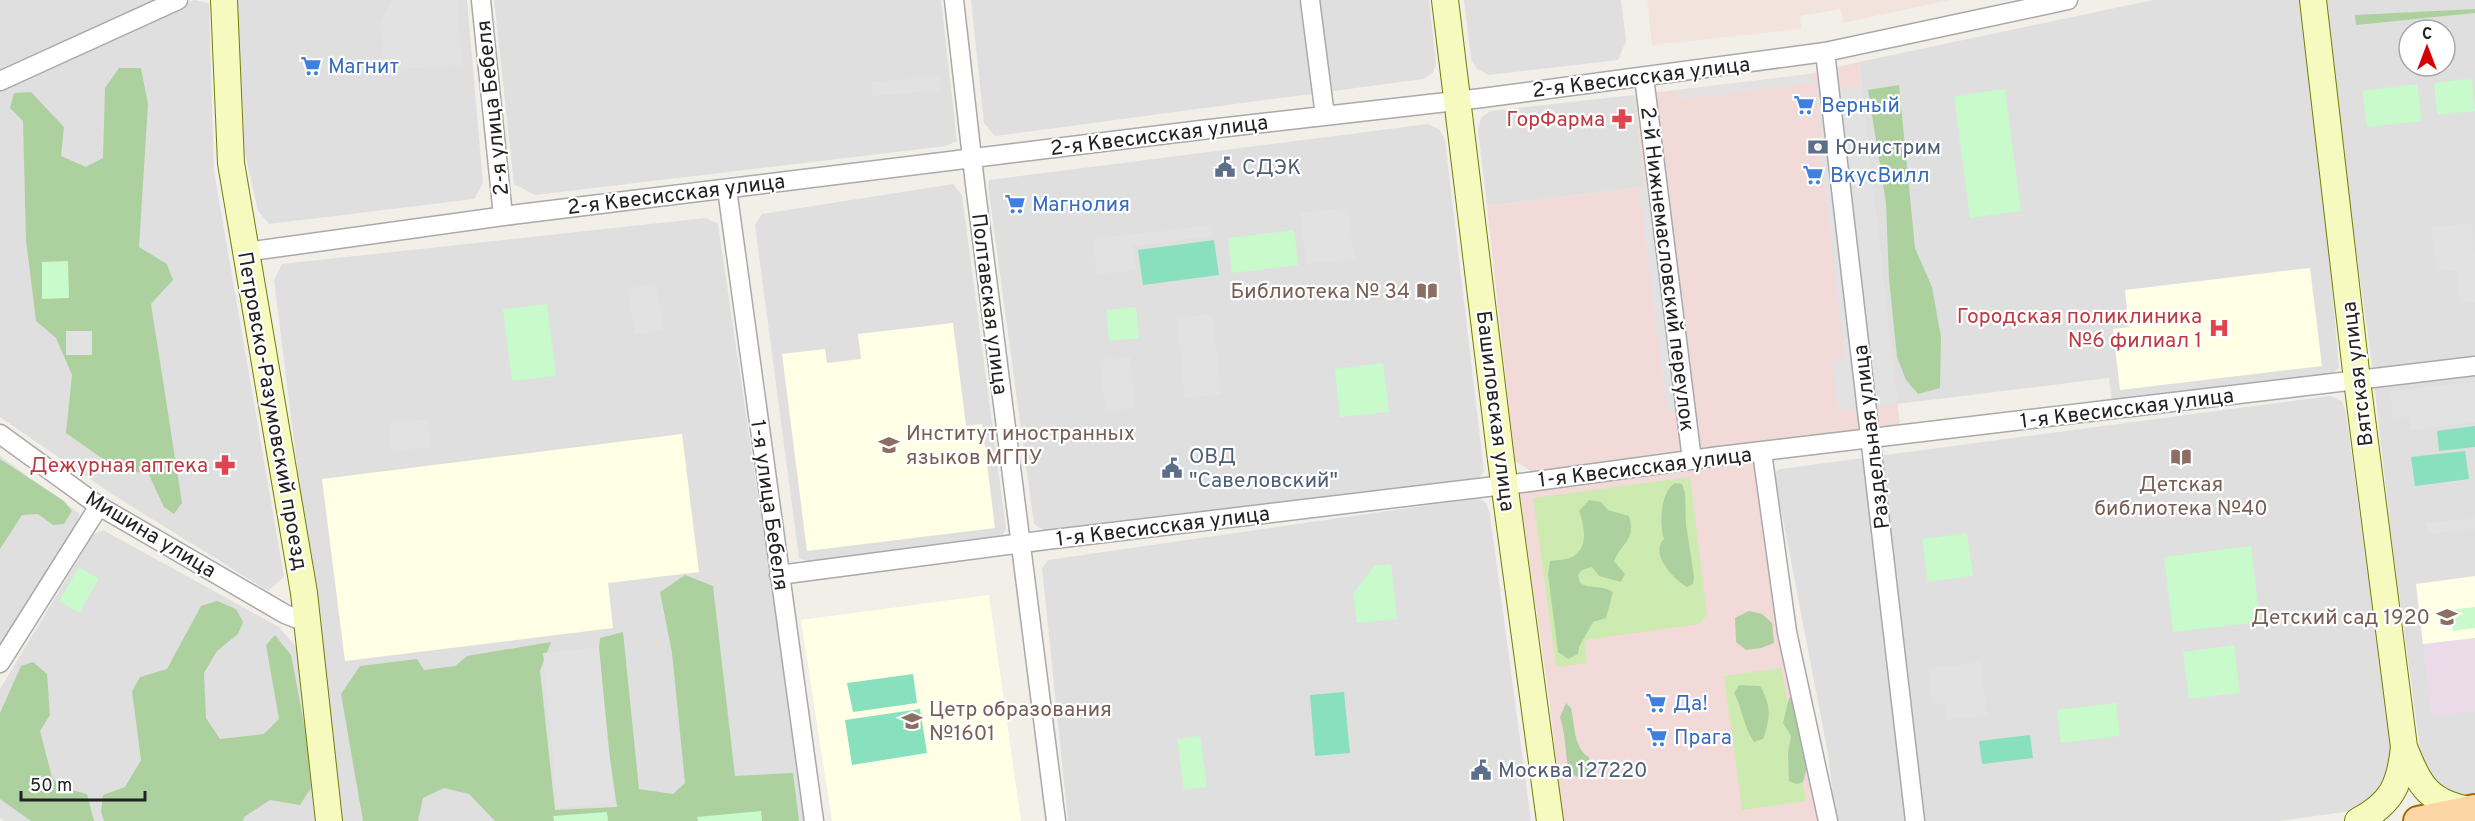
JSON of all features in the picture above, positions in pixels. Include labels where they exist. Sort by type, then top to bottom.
[{"type":"main road","points":[[2418,821],[2473,810]]},
{"type":"street","points":[[0,81],[178,0]]},
{"type":"street","name":"Петровско-Разумовский проезд","points":[[224,0],[231,163],[308,623],[329,821]]},
{"type":"street","name":"2-я улица Бебеля","points":[[481,0],[503,216]]},
{"type":"street","name":"Полтавская улица","points":[[954,0],[1056,821]]},
{"type":"street","points":[[1310,0],[1325,116]]},
{"type":"street","name":"Башиловская улица","points":[[1445,0],[1505,485],[1550,821]]},
{"type":"street","name":"2-я Квесисская улица","points":[[245,252],[503,216],[1644,77],[1825,52],[2068,0]]},
{"type":"street","name":"Вятская улица","points":[[2313,0],[2357,380],[2404,747],[2415,775],[2424,789],[2442,802],[2473,810]]},
{"type":"street","name":"Раздельная улица","points":[[1825,52],[1915,821]]},
{"type":"street","name":"2-й Нижнемасловский переулок","points":[[1644,77],[1692,460]]},
{"type":"street","name":"1-я улица Бебеля","points":[[727,189],[814,821]]},
{"type":"street","name":"1-я Квесисская улица","points":[[779,575],[1692,460],[2475,366]]},
{"type":"street","name":"Мишина улица","points":[[0,434],[99,506],[285,615],[308,623]]},
{"type":"street","points":[[1762,452],[1787,632],[1828,821]]},
{"type":"street","points":[[0,663],[99,506]]},
{"type":"street","name":"Вятская улица","points":[[2358,821],[2371,814],[2394,791],[2399,779],[2404,747]]},
{"type":"shaded area","points":[[0,0],[159,0],[0,74]]},
{"type":"shaded area","points":[[194,0],[209,3],[214,171],[284,577],[268,591],[112,494],[0,417],[0,87]]},
{"type":"shaded area","points":[[237,0],[467,0],[483,183],[474,199],[269,224],[258,211],[245,153]]},
{"type":"shaded area","points":[[393,0],[457,0],[462,65],[384,70],[380,22]]},
{"type":"shaded area","points":[[494,0],[941,0],[957,141],[946,146],[535,195],[514,184]]},
{"type":"shaded area","points":[[971,0],[1429,0],[1436,64],[1433,73],[1423,79],[995,136],[984,123]]},
{"type":"shaded area","points":[[1464,0],[1621,0],[1626,41],[1618,60],[1489,75],[1477,69],[1471,59]]},
{"type":"shaded area","points":[[1647,0],[1950,0],[1843,23],[1841,9],[1800,16],[1801,29],[1652,45]]},
{"type":"shaded area","points":[[2153,0],[2302,0],[2326,216],[2339,368],[2332,374],[2112,402],[2109,378],[1897,404],[1859,62]]},
{"type":"shaded area","points":[[2326,0],[2475,0],[2475,799],[2467,799],[2438,788],[2422,763],[2393,549],[2371,357],[2351,213]]},
{"type":"shaded area","points":[[1859,62],[1900,426],[1534,473],[1515,461],[1487,206],[1645,187],[1634,95],[1810,74]]},
{"type":"shaded area","points":[[1810,74],[1817,82],[1681,99],[1674,91]]},
{"type":"shaded area","points":[[939,76],[940,90],[873,96],[871,82]]},
{"type":"shaded area","points":[[1862,87],[1897,404],[1838,410],[1832,361],[1845,359],[1821,155],[1823,154],[1816,91]]},
{"type":"shaded area","points":[[1634,95],[1645,187],[1487,206],[1478,130],[1481,118],[1490,111]]},
{"type":"shaded area","points":[[1428,124],[1439,129],[1445,140],[1484,471],[1478,480],[1046,532],[1034,524],[989,180]]},
{"type":"shaded area","points":[[953,184],[962,195],[1006,529],[1002,537],[810,562],[799,558],[755,225],[762,214]]},
{"type":"shaded area","points":[[1651,186],[1679,410],[1667,412],[1639,188]]},
{"type":"shaded area","points":[[1347,208],[1355,259],[1307,264],[1300,213]]},
{"type":"shaded area","points":[[706,218],[718,224],[806,821],[341,821],[274,280],[282,264]]},
{"type":"shaded area","points":[[2472,223],[2475,303],[2460,304],[2456,270],[2437,272],[2431,227]]},
{"type":"shaded area","points":[[1211,225],[1212,236],[1133,246],[1136,270],[1097,275],[1093,239]]},
{"type":"shaded area","name":"Городская поликлиника №6 филиал 1","points":[[2310,268],[2322,366],[2120,390],[2113,329],[2129,327],[2125,290]]},
{"type":"shaded area","points":[[657,284],[664,330],[635,334],[628,288]]},
{"type":"shaded area","points":[[1212,314],[1221,394],[1185,398],[1177,318]]},
{"type":"shaded area","name":"Институт иностранных языков МГПУ","points":[[953,323],[966,426],[982,424],[995,528],[807,551],[782,354],[825,349],[827,363],[861,359],[858,334]]},
{"type":"shaded area","points":[[66,331],[92,331],[92,355],[66,355]]},
{"type":"shaded area","points":[[1130,357],[1135,408],[1106,411],[1100,360]]},
{"type":"shaded area","points":[[2475,382],[2475,422],[2411,430],[2410,417],[2393,418],[2390,391]]},
{"type":"shaded area","points":[[2330,396],[2342,401],[2346,413],[2391,749],[2386,786],[2359,810],[2279,821],[1836,821],[1828,754],[1776,483],[1776,472],[1780,469]]},
{"type":"shaded area","points":[[427,419],[431,447],[392,452],[389,423]]},
{"type":"shaded area","points":[[682,434],[699,572],[608,583],[613,628],[345,661],[322,479]]},
{"type":"shaded area","points":[[0,456],[79,513],[78,526],[0,647]]},
{"type":"shaded area","points":[[1750,461],[1755,465],[1786,668],[1818,821],[1563,821],[1549,697],[1519,490]]},
{"type":"shaded area","points":[[1478,498],[1487,504],[1490,515],[1531,821],[1068,821],[1042,568],[1048,560]]},
{"type":"shaded area","points":[[2475,518],[2475,529],[2428,534],[2426,523]]},
{"type":"shaded area","points":[[103,530],[279,627],[301,653],[321,821],[4,821],[0,818],[0,689],[93,535]]},
{"type":"shaded area","name":"Детский сад 1920","points":[[2475,576],[2475,638],[2423,644],[2416,584]]},
{"type":"shaded area","name":"Цетр образования №1601","points":[[989,595],[1021,821],[832,821],[801,620]]},
{"type":"shaded area","points":[[2475,638],[2475,711],[2432,716],[2423,644]]},
{"type":"shaded area","points":[[599,647],[614,802],[558,808],[543,653]]},
{"type":"shaded area","points":[[1980,662],[1987,715],[1947,720],[1945,703],[1932,705],[1928,668]]},
{"type":"green space","points":[[2475,9],[2475,13],[2425,18],[2397,18],[2397,21],[2356,25],[2355,15]]},
{"type":"green space","points":[[119,68],[141,68],[148,104],[139,247],[167,264],[173,280],[151,304],[182,503],[174,514],[164,507],[148,473],[120,471],[66,433],[72,375],[56,338],[36,321],[26,240],[23,121],[10,108],[14,93],[31,92],[64,127],[61,156],[86,167],[103,158],[105,88]]},
{"type":"green space","points":[[2472,78],[2475,111],[2437,115],[2434,83]]},
{"type":"green space","points":[[2417,84],[2422,121],[2367,127],[2362,91]]},
{"type":"green space","points":[[1899,85],[1915,248],[1932,287],[1941,337],[1940,388],[1918,394],[1906,380],[1897,357],[1889,279],[1886,203],[1868,90]]},
{"type":"green space","points":[[2005,89],[2021,211],[1970,218],[1954,96]]},
{"type":"green space","points":[[1294,230],[1298,265],[1232,273],[1228,238]]},
{"type":"green space","points":[[1214,240],[1219,275],[1143,285],[1138,250]]},
{"type":"green space","points":[[68,261],[69,298],[42,299],[42,262]]},
{"type":"green space","points":[[547,304],[556,376],[512,381],[503,309]]},
{"type":"green space","points":[[1136,307],[1139,338],[1109,341],[1106,310]]},
{"type":"green space","points":[[1383,363],[1389,412],[1340,417],[1335,369]]},
{"type":"green space","points":[[2475,426],[2475,447],[2439,451],[2437,431]]},
{"type":"green space","points":[[2465,451],[2469,479],[2415,486],[2411,457]]},
{"type":"green space","points":[[0,459],[64,501],[72,511],[64,524],[53,525],[38,514],[22,515],[0,549]]},
{"type":"green space","points":[[1690,477],[1707,615],[1699,624],[1585,640],[1587,663],[1556,667],[1533,498]]},
{"type":"green space","points":[[1675,483],[1682,484],[1685,493],[1686,524],[1694,577],[1693,584],[1687,587],[1670,573],[1659,552],[1664,539],[1662,509],[1666,494]]},
{"type":"green space","points":[[1589,500],[1601,502],[1608,510],[1629,516],[1631,530],[1628,540],[1614,561],[1625,574],[1621,582],[1599,576],[1592,567],[1582,570],[1578,575],[1580,583],[1613,592],[1606,618],[1593,622],[1579,647],[1578,654],[1568,659],[1558,652],[1548,574],[1550,561],[1572,557],[1582,547],[1584,529],[1579,511]]},
{"type":"green space","points":[[1967,533],[1973,576],[1928,582],[1922,539]]},
{"type":"green space","points":[[2251,546],[2260,622],[2173,632],[2164,557]]},
{"type":"green space","points":[[1391,564],[1397,619],[1357,623],[1353,594],[1374,566]]},
{"type":"green space","points":[[79,567],[99,579],[79,613],[59,601]]},
{"type":"green space","points":[[685,575],[713,586],[735,776],[793,773],[799,821],[495,821],[469,794],[444,788],[423,798],[418,821],[363,821],[341,694],[360,666],[417,659],[424,670],[455,666],[467,656],[551,642],[540,671],[555,810],[617,807],[597,669],[600,638],[623,632],[639,789],[673,794],[685,783],[672,653],[660,592]]},
{"type":"green space","points":[[217,601],[236,609],[243,622],[238,634],[217,651],[204,673],[206,718],[220,739],[264,734],[279,719],[266,645],[275,635],[291,655],[307,739],[311,788],[300,805],[270,800],[244,817],[243,821],[104,821],[101,812],[103,795],[125,787],[141,760],[132,691],[140,677],[167,669],[201,606]]},
{"type":"green space","points":[[2475,607],[2475,628],[2453,631],[2451,610]]},
{"type":"green space","points":[[1749,611],[1762,614],[1772,623],[1774,643],[1746,650],[1736,642],[1735,618]]},
{"type":"green space","points":[[2234,645],[2240,693],[2189,699],[2183,652]]},
{"type":"green space","points":[[33,662],[47,674],[50,715],[40,731],[52,777],[60,787],[87,794],[94,821],[31,821],[0,799],[0,713],[21,666]]},
{"type":"green space","points":[[1781,668],[1806,801],[1742,810],[1724,676]]},
{"type":"green space","points":[[913,674],[917,703],[853,712],[847,683]]},
{"type":"green space","points":[[1739,685],[1760,686],[1764,693],[1769,711],[1763,739],[1754,742],[1748,730],[1734,693]]},
{"type":"green space","points":[[1344,692],[1350,753],[1315,756],[1310,695]]},
{"type":"green space","points":[[1797,696],[1809,760],[1803,782],[1797,784],[1789,781],[1788,752],[1791,736],[1783,723],[1789,698]]},
{"type":"green space","points":[[1566,703],[1571,708],[1577,742],[1589,757],[1591,773],[1577,777],[1569,772],[1560,717]]},
{"type":"green space","points":[[2116,703],[2120,736],[2061,743],[2057,710]]},
{"type":"green space","points":[[920,709],[927,753],[852,765],[845,720]]},
{"type":"green space","points":[[2030,735],[2033,758],[1982,764],[1979,741]]},
{"type":"green space","points":[[1200,736],[1207,787],[1184,790],[1177,739]]},
{"type":"green space","points":[[761,811],[762,821],[698,821],[697,817]]},
{"type":"green space","points":[[607,812],[608,821],[554,821],[553,816]]},
{"type":"place","name":"Магнит","points":[[311,66]]},
{"type":"place","name":"Верный","points":[[1804,105]]},
{"type":"place","name":"ГорФарма","points":[[1622,119]]},
{"type":"place","name":"Юнистрим","points":[[1818,147]]},
{"type":"place","name":"СДЭК","points":[[1225,167]]},
{"type":"place","name":"ВкусВилл","points":[[1813,175]]},
{"type":"place","name":"Магнолия","points":[[1015,204]]},
{"type":"place","name":"Библиотека № 34","points":[[1427,291]]},
{"type":"place","name":"Городская поликлиника №6 филиал 1","points":[[2219,328]]},
{"type":"place","name":"Институт иностранных языков МГПУ","points":[[889,445]]},
{"type":"place","name":"Детская библиотека №40","points":[[2181,457]]},
{"type":"place","name":"Дежурная аптека","points":[[225,465]]},
{"type":"place","name":"ОВД \"Савеловский\"","points":[[1172,468]]},
{"type":"place","name":"Детский сад 1920","points":[[2447,617]]},
{"type":"place","name":"Да!","points":[[1656,703]]},
{"type":"place","name":"Цетр образования №1601","points":[[912,721]]},
{"type":"place","name":"Прага","points":[[1657,737]]},
{"type":"place","name":"Москва 127220","points":[[1481,770]]}]
